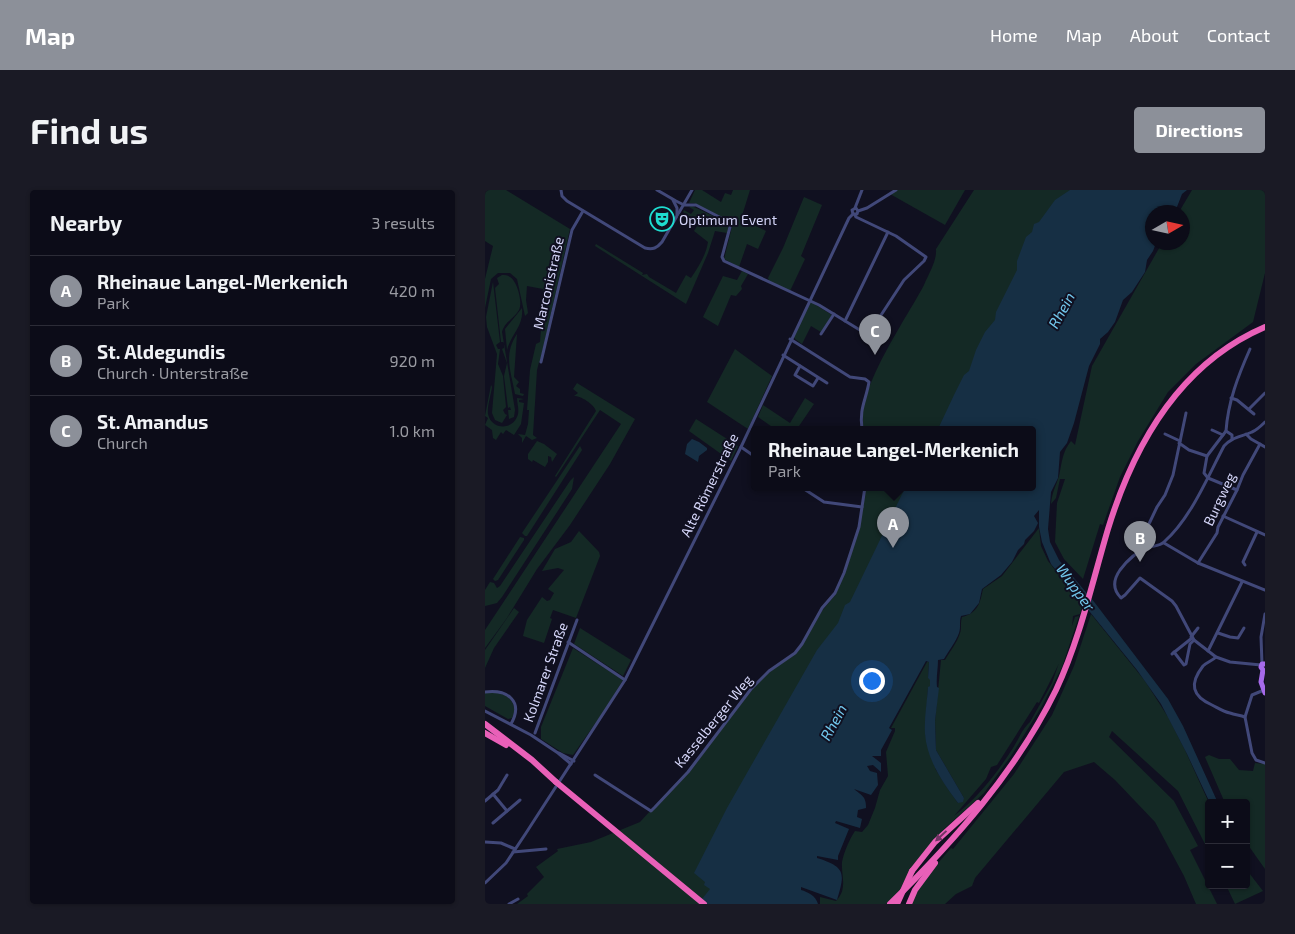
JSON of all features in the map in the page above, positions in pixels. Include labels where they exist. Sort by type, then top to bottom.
[{"type":"highway","points":[[1096,579],[1109,527],[1123,486],[1140,450],[1165,408],[1188,380],[1209,360],[1235,342],[1265,327]]},
{"type":"highway","points":[[896,904],[937,860],[1002,784],[1043,724],[1064,681],[1117,515],[1133,473],[1167,412],[1190,384],[1213,362],[1232,348],[1265,331]]},
{"type":"highway","points":[[890,904],[957,833],[1001,780],[1035,728],[1056,689],[1081,629]]},
{"type":"highway","points":[[485,724],[531,760],[555,783],[699,904]]},
{"type":"highway","points":[[485,729],[555,783],[704,904]]},
{"type":"highway","points":[[485,733],[506,745]]},
{"type":"highway","points":[[896,904],[912,871],[935,842],[975,806],[1012,764]]},
{"type":"highway","points":[[909,904],[915,890],[937,860]]},
{"type":"main road","points":[[1262,665],[1261,678],[1265,691]]},
{"type":"street","points":[[561,190],[563,198],[649,250],[659,246],[692,190]]},
{"type":"street","points":[[657,190],[673,200],[683,204],[696,205],[727,220],[730,224],[722,254],[724,261],[809,301],[868,335],[904,280],[926,257],[888,232],[856,217],[854,214]]},
{"type":"street","name":"Alte Römerstraße","points":[[854,214],[852,211],[862,190]]},
{"type":"street","points":[[855,208],[858,211],[867,208],[896,190]]},
{"type":"street","points":[[673,200],[677,208],[677,216]]},
{"type":"street","name":"Marconistraße","points":[[541,362],[572,230],[583,211]]},
{"type":"street","name":"Alte Römerstraße","points":[[486,881],[506,863],[625,680],[741,447],[849,218],[858,211]]},
{"type":"street","points":[[845,321],[888,232]]},
{"type":"street","points":[[821,334],[834,314]]},
{"type":"street","points":[[791,339],[850,376],[865,379],[869,382],[862,409],[862,426]]},
{"type":"street","points":[[1237,490],[1208,478],[1204,473],[1207,456],[1225,433],[1234,387],[1250,349]]},
{"type":"street","points":[[783,355],[827,383]]},
{"type":"street","points":[[801,366],[795,375],[813,386],[818,378]]},
{"type":"street","points":[[1249,409],[1265,393]]},
{"type":"street","points":[[1231,398],[1237,400],[1254,414]]},
{"type":"street","points":[[1134,542],[1147,528],[1165,495],[1173,475],[1187,413]]},
{"type":"street","points":[[1264,425],[1253,432],[1233,439],[1224,446],[1204,487],[1179,525],[1164,543],[1141,551],[1118,573],[1114,587],[1121,598],[1140,578],[1174,603],[1192,638],[1216,657],[1230,662],[1262,665],[1261,637],[1265,614]]},
{"type":"street","points":[[1212,430],[1231,435],[1233,439]]},
{"type":"street","points":[[1165,434],[1189,450],[1207,456]]},
{"type":"street","points":[[1246,434],[1265,447]]},
{"type":"street","name":"Burgweg","points":[[1198,563],[1217,533],[1223,516],[1260,444]]},
{"type":"street","points":[[741,447],[751,454]]},
{"type":"street","points":[[807,491],[824,502],[862,507]]},
{"type":"street","name":"Kasselberger Weg","points":[[595,776],[651,812],[688,772],[751,689],[769,671],[795,653],[802,644],[822,608],[835,593],[845,573],[856,539],[864,491]]},
{"type":"street","points":[[1223,516],[1265,536]]},
{"type":"street","points":[[1245,565],[1243,562],[1257,532]]},
{"type":"street","points":[[1129,539],[1141,551]]},
{"type":"street","points":[[1164,543],[1198,563],[1265,590]]},
{"type":"street","points":[[1208,651],[1242,582]]},
{"type":"street","name":"Kolmarer Straße","points":[[535,733],[577,620]]},
{"type":"street","points":[[1192,638],[1173,653],[1184,665],[1186,664],[1192,638],[1198,628]]},
{"type":"street","points":[[1218,633],[1238,638],[1244,628]]},
{"type":"street","points":[[568,642],[625,680]]},
{"type":"street","points":[[1216,657],[1203,666],[1195,680],[1195,693],[1208,704],[1228,713],[1245,717]]},
{"type":"street","points":[[1265,691],[1252,695],[1245,717],[1253,756],[1258,762],[1265,763]]},
{"type":"street","points":[[485,692],[501,692],[511,698],[515,710],[511,724]]},
{"type":"street","points":[[485,711],[511,724],[572,762]]},
{"type":"street","points":[[485,801],[498,790],[507,775]]},
{"type":"street","points":[[493,794],[507,811]]},
{"type":"street","points":[[493,823],[520,800]]},
{"type":"street","points":[[485,842],[501,843],[516,853],[546,849]]},
{"type":"street","points":[[509,904],[518,899]]},
{"type":"green space","points":[[485,190],[506,190],[570,229],[537,370],[533,435],[537,438],[532,440],[526,436],[522,443],[522,438],[518,434],[525,435],[528,424],[529,410],[527,410],[530,370],[536,344],[540,342],[543,289],[527,286],[526,300],[528,313],[525,316],[517,279],[510,273],[498,273],[491,279],[485,308],[485,279],[493,246],[485,241]]},
{"type":"green space","points":[[695,190],[702,190],[721,202],[725,193],[731,195],[733,190],[750,190],[741,219],[766,231],[758,249],[747,244],[739,267],[724,259],[732,227],[731,222],[694,203],[689,203]]},
{"type":"green space","points":[[897,190],[965,190],[945,225],[890,194]]},
{"type":"green space","points":[[974,190],[1129,190],[1000,426],[864,426],[863,414],[866,396],[883,356],[924,285],[934,262],[936,249]]},
{"type":"green space","points":[[1192,190],[1265,190],[1265,273],[1253,322],[1196,364],[1168,392],[1138,441],[1120,477],[1103,525],[1100,524],[1083,579],[1064,559],[1055,542],[1057,503],[1065,479],[1060,479],[1056,498],[1051,504],[1053,493],[1066,449],[1071,441],[1075,445],[1092,366],[1158,250],[1190,250],[1190,205],[1183,205]]},
{"type":"green space","points":[[804,197],[822,205],[801,256],[805,259],[790,291],[769,281],[768,278],[783,248]]},
{"type":"green space","points":[[692,206],[726,222],[729,226],[727,233],[715,231],[708,253],[686,304],[595,246],[596,244],[643,273],[642,275],[647,274],[676,293],[686,275],[691,278],[697,269],[704,256],[708,242],[694,231],[699,223],[683,212],[684,210],[691,214],[694,210],[689,207]]},
{"type":"green space","points":[[742,271],[748,274],[741,286],[742,289],[736,296],[731,295],[718,326],[703,317],[723,276],[737,280]]},
{"type":"green space","points":[[502,275],[513,279],[519,292],[520,302],[519,310],[503,328],[504,342],[501,342],[495,288],[499,284],[497,278]]},
{"type":"green space","points":[[493,282],[500,342],[496,345],[500,349],[498,364],[503,376],[506,407],[503,410],[507,415],[502,423],[495,420],[492,413],[497,354],[487,327],[486,317]]},
{"type":"green space","points":[[811,302],[832,315],[821,332],[811,326],[802,344],[793,336]]},
{"type":"green space","points":[[522,308],[521,320],[507,350],[505,329]]},
{"type":"green space","points":[[517,334],[514,377],[519,382],[516,386],[520,389],[520,393],[524,394],[523,396],[515,394],[509,363],[510,349]]},
{"type":"green space","points":[[504,344],[515,410],[514,417],[509,419],[508,410],[511,410],[510,407],[508,408],[504,376],[507,363],[502,349]]},
{"type":"green space","points":[[735,349],[772,376],[748,429],[707,402]]},
{"type":"green space","points":[[577,383],[635,419],[610,464],[485,648],[485,630],[621,424],[600,410],[556,477],[596,411],[587,401],[574,396],[578,393],[573,389]]},
{"type":"green space","points":[[491,385],[488,414],[493,423],[497,425],[506,426],[514,422],[518,412],[517,398],[524,399],[519,400],[519,402],[524,403],[521,424],[514,435],[506,430],[503,434],[501,432],[496,440],[493,438],[492,430],[485,425],[488,418],[485,416]]},
{"type":"green space","points":[[805,398],[814,404],[799,426],[771,426],[758,417],[763,405],[790,423]]},
{"type":"green space","points":[[696,419],[738,446],[731,461],[689,431]]},
{"type":"green space","points":[[537,441],[557,454],[552,462],[551,457],[548,456],[548,462],[545,467],[528,459],[528,454]]},
{"type":"green space","points":[[580,446],[582,450],[527,536],[525,536],[522,533]]},
{"type":"green space","points":[[574,477],[572,489],[502,597],[497,603],[485,606],[485,590],[490,582],[494,583],[497,588],[500,586]]},
{"type":"green space","points":[[864,491],[964,491],[737,904],[517,904],[528,896],[527,894],[544,877],[536,867],[558,851],[557,849],[591,842],[640,822],[687,771],[761,679],[798,650],[821,612],[835,595],[846,571],[859,527]]},
{"type":"green space","points":[[1039,528],[1041,546],[1048,561],[1083,604],[1080,614],[1073,616],[1072,627],[1075,617],[1079,616],[1062,667],[1042,706],[1011,756],[984,793],[945,828],[905,880],[900,890],[886,904],[820,904],[820,897],[836,901],[842,892],[842,862],[845,850],[855,831],[862,832],[868,825],[880,790],[888,776],[886,752],[895,731],[895,728],[891,728],[927,662],[929,662],[928,678],[930,679],[930,686],[928,688],[925,733],[936,770],[958,803],[964,798],[936,750],[935,721],[941,660],[945,660],[957,640],[961,631],[962,617],[975,610],[983,589],[1002,576]],"holes":[[[1059,664],[1052,683],[1030,722],[994,776],[954,816],[986,779],[991,767],[997,765],[1037,702],[1039,703]]]},
{"type":"green space","points":[[579,531],[599,552],[600,556],[576,618],[553,610],[544,643],[523,636],[527,620],[542,597],[547,601],[550,600],[554,593],[548,589],[564,570],[558,568],[542,571],[555,549],[571,542]]},
{"type":"green space","points":[[520,537],[524,538],[524,540],[498,580],[495,581],[493,579]]},
{"type":"green space","points":[[514,608],[519,612],[494,648],[485,668],[485,650]]},
{"type":"green space","points":[[1091,614],[1145,681],[1168,717],[1207,799],[1205,799],[1205,844],[1178,791],[1112,731],[1109,737],[1174,801],[1198,846],[1190,850],[1205,880],[1205,889],[1210,889],[1217,904],[1196,904],[1184,876],[1155,822],[1115,780],[1094,762],[1064,772],[975,878],[972,886],[956,894],[945,904],[911,904],[934,868],[951,848],[953,849],[1014,774],[1052,715],[1074,666]]},
{"type":"green space","points":[[580,628],[631,660],[623,676],[574,644]]},
{"type":"green space","points":[[573,648],[623,680],[573,755],[563,753],[541,739],[541,727]]},
{"type":"green space","points":[[485,693],[498,693],[507,696],[514,706],[512,718],[508,719],[485,706]]},
{"type":"green space","points":[[1209,755],[1219,759],[1230,759],[1239,770],[1253,771],[1255,763],[1265,764],[1265,869],[1250,848],[1250,799],[1223,799],[1205,757]]},
{"type":"green space","points":[[1250,874],[1263,891],[1235,904],[1228,889],[1250,889]]},
{"type":"water","points":[[1070,190],[1187,190],[1182,194],[1178,205],[1145,205],[1145,250],[1153,250],[1147,260],[1145,272],[1132,292],[1123,300],[1115,322],[1100,339],[1100,344],[1089,366],[1074,423],[1067,443],[1060,452],[1058,478],[1051,492],[1048,529],[1050,542],[1059,560],[1095,603],[1168,699],[1183,726],[1216,799],[1208,799],[1161,704],[1137,670],[1051,564],[1042,542],[1039,527],[1039,510],[1034,516],[1038,523],[1034,531],[1025,540],[1012,562],[1001,575],[982,589],[979,603],[970,614],[961,616],[960,631],[956,640],[944,659],[938,660],[937,687],[939,688],[935,721],[936,750],[964,798],[963,802],[958,803],[941,779],[932,762],[926,744],[925,722],[930,680],[928,678],[929,662],[926,661],[889,728],[892,730],[881,750],[881,756],[872,756],[881,763],[881,772],[873,765],[867,766],[870,771],[877,773],[878,785],[871,795],[854,789],[863,797],[866,804],[866,808],[858,810],[857,817],[862,819],[860,828],[836,821],[835,823],[849,829],[838,860],[817,856],[817,858],[827,861],[838,868],[841,872],[842,877],[837,900],[801,887],[801,890],[814,897],[818,904],[698,904],[710,889],[694,873],[727,808],[817,650],[838,623],[845,605],[850,602],[904,491],[1036,491],[1036,426],[939,426],[964,375],[969,371],[985,332],[995,320],[996,312],[1017,270],[1017,261],[1026,237],[1032,232],[1034,224],[1039,222],[1055,200]]},
{"type":"water","points":[[692,439],[707,448],[699,456],[698,462],[685,454],[687,444]]},
{"type":"place","name":"Optimum Event","points":[[662,219]]},
{"type":"place","name":"St. Amandus","points":[[875,355]]},
{"type":"place","name":"Rheinaue Langel-Merkenich","points":[[893,548]]},
{"type":"place","name":"St. Aldegundis","points":[[1140,562]]},
{"type":"water label","name":"Rhein","points":[[1061,310]]},
{"type":"water label","name":"Wupper","points":[[1076,587]]},
{"type":"water label","name":"Rhein","points":[[833,722]]}]
